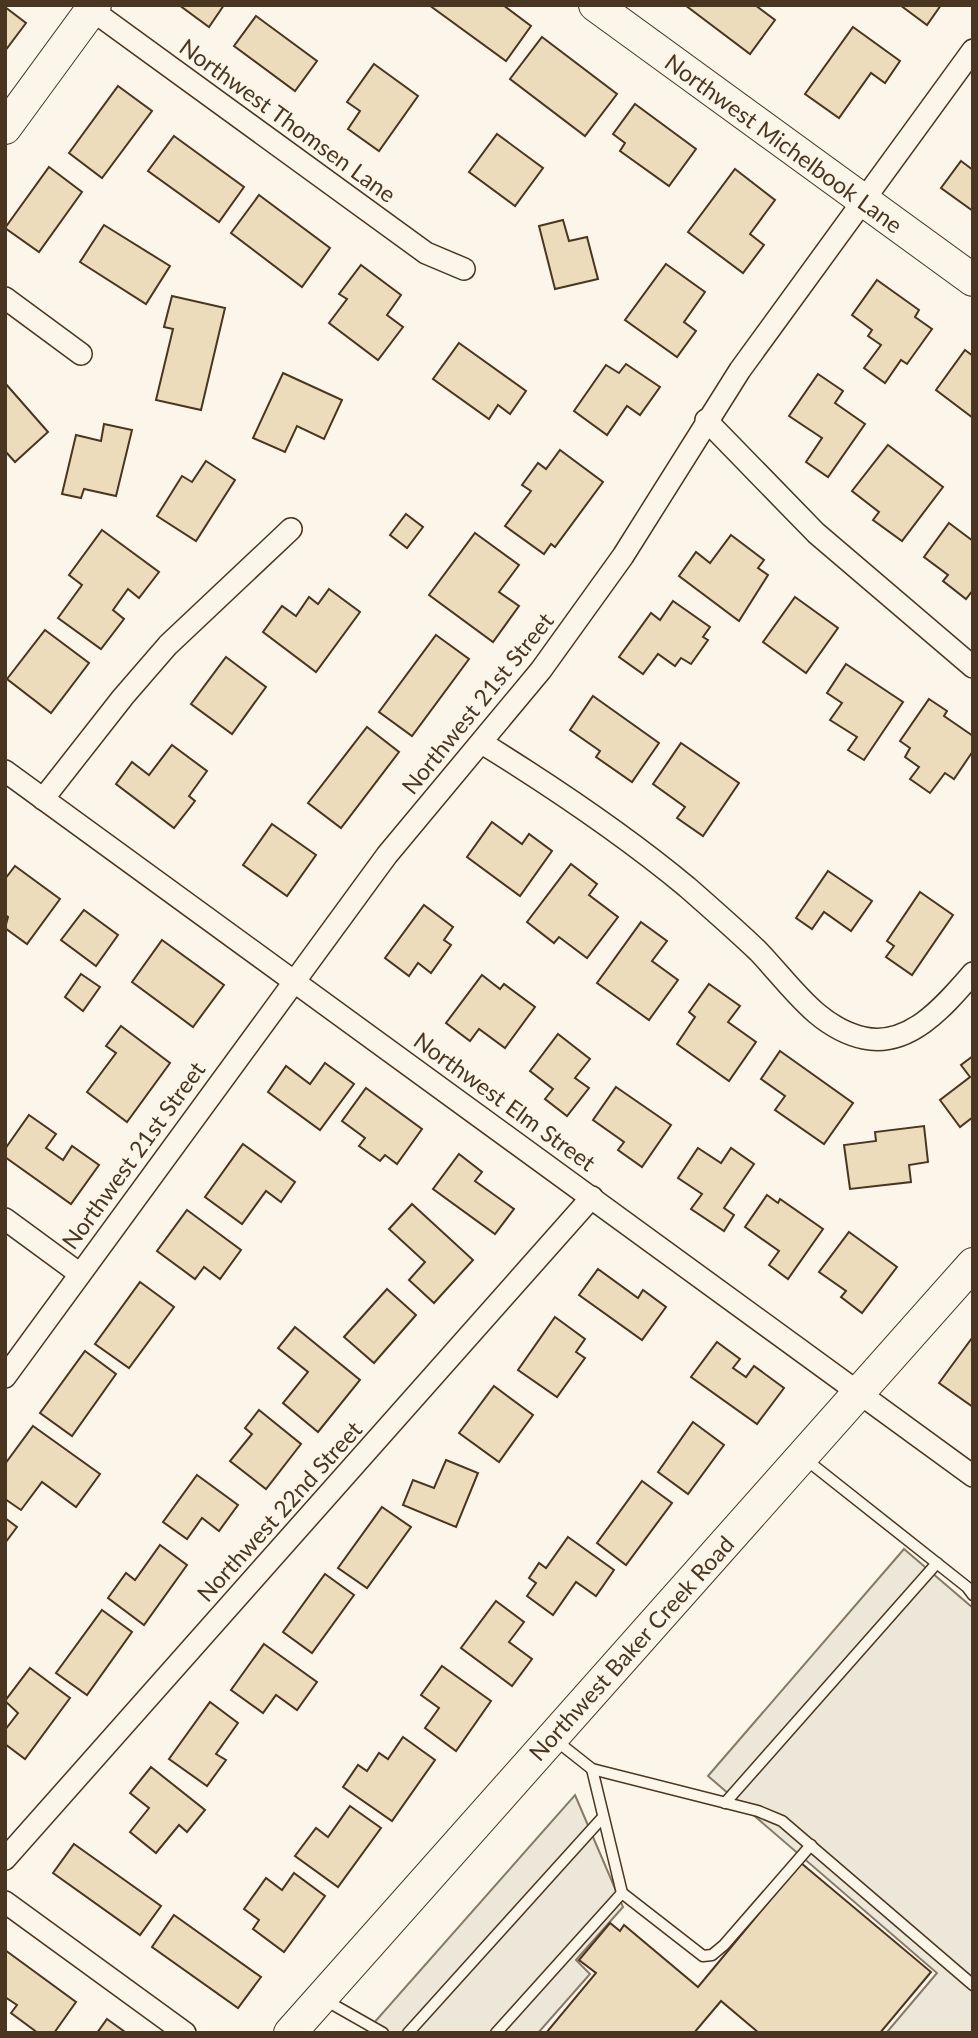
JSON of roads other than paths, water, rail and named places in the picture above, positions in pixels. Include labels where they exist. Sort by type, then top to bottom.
[{"type":"main road","name":"Northwest Michelbook Lane","points":[[595,5],[973,280]]},
{"type":"main road","points":[[5,128],[90,7]]},
{"type":"main road","name":"Northwest Baker Creek Road","points":[[290,2033],[973,1264]]},
{"type":"street","name":"Northwest Thomsen Lane","points":[[90,7],[426,253],[464,269]]},
{"type":"street","name":"Northwest 21st Street","points":[[5,1377],[387,855],[541,670],[623,556],[706,420],[973,50]]},
{"type":"street","points":[[5,298],[81,355]]},
{"type":"street","points":[[706,420],[816,533],[973,667]]},
{"type":"street","points":[[43,799],[122,697],[169,645],[291,529]]},
{"type":"street","points":[[482,743],[600,819],[686,886],[758,952],[819,1016],[842,1030],[865,1038],[889,1038],[908,1032],[949,1000],[973,973]]},
{"type":"street","name":"Northwest Elm Street","points":[[5,771],[973,1475]]},
{"type":"street","name":"Northwest 22nd Street","points":[[5,1859],[592,1197]]},
{"type":"street","points":[[5,1219],[80,1273]]},
{"type":"street","points":[[5,1902],[185,2033]]},
{"type":"lane","points":[[802,1456],[967,1587],[973,1595]]},
{"type":"lane","points":[[725,1803],[937,1563]]},
{"type":"lane","points":[[552,1737],[592,1769],[725,1803],[782,1821],[973,1985]]},
{"type":"lane","points":[[592,1769],[622,1893],[703,1956],[712,1955],[811,1844]]},
{"type":"lane","points":[[408,2033],[603,1817]]},
{"type":"lane","points":[[496,2033],[622,1893]]},
{"type":"lane","points":[[321,1998],[383,2033]]}]
